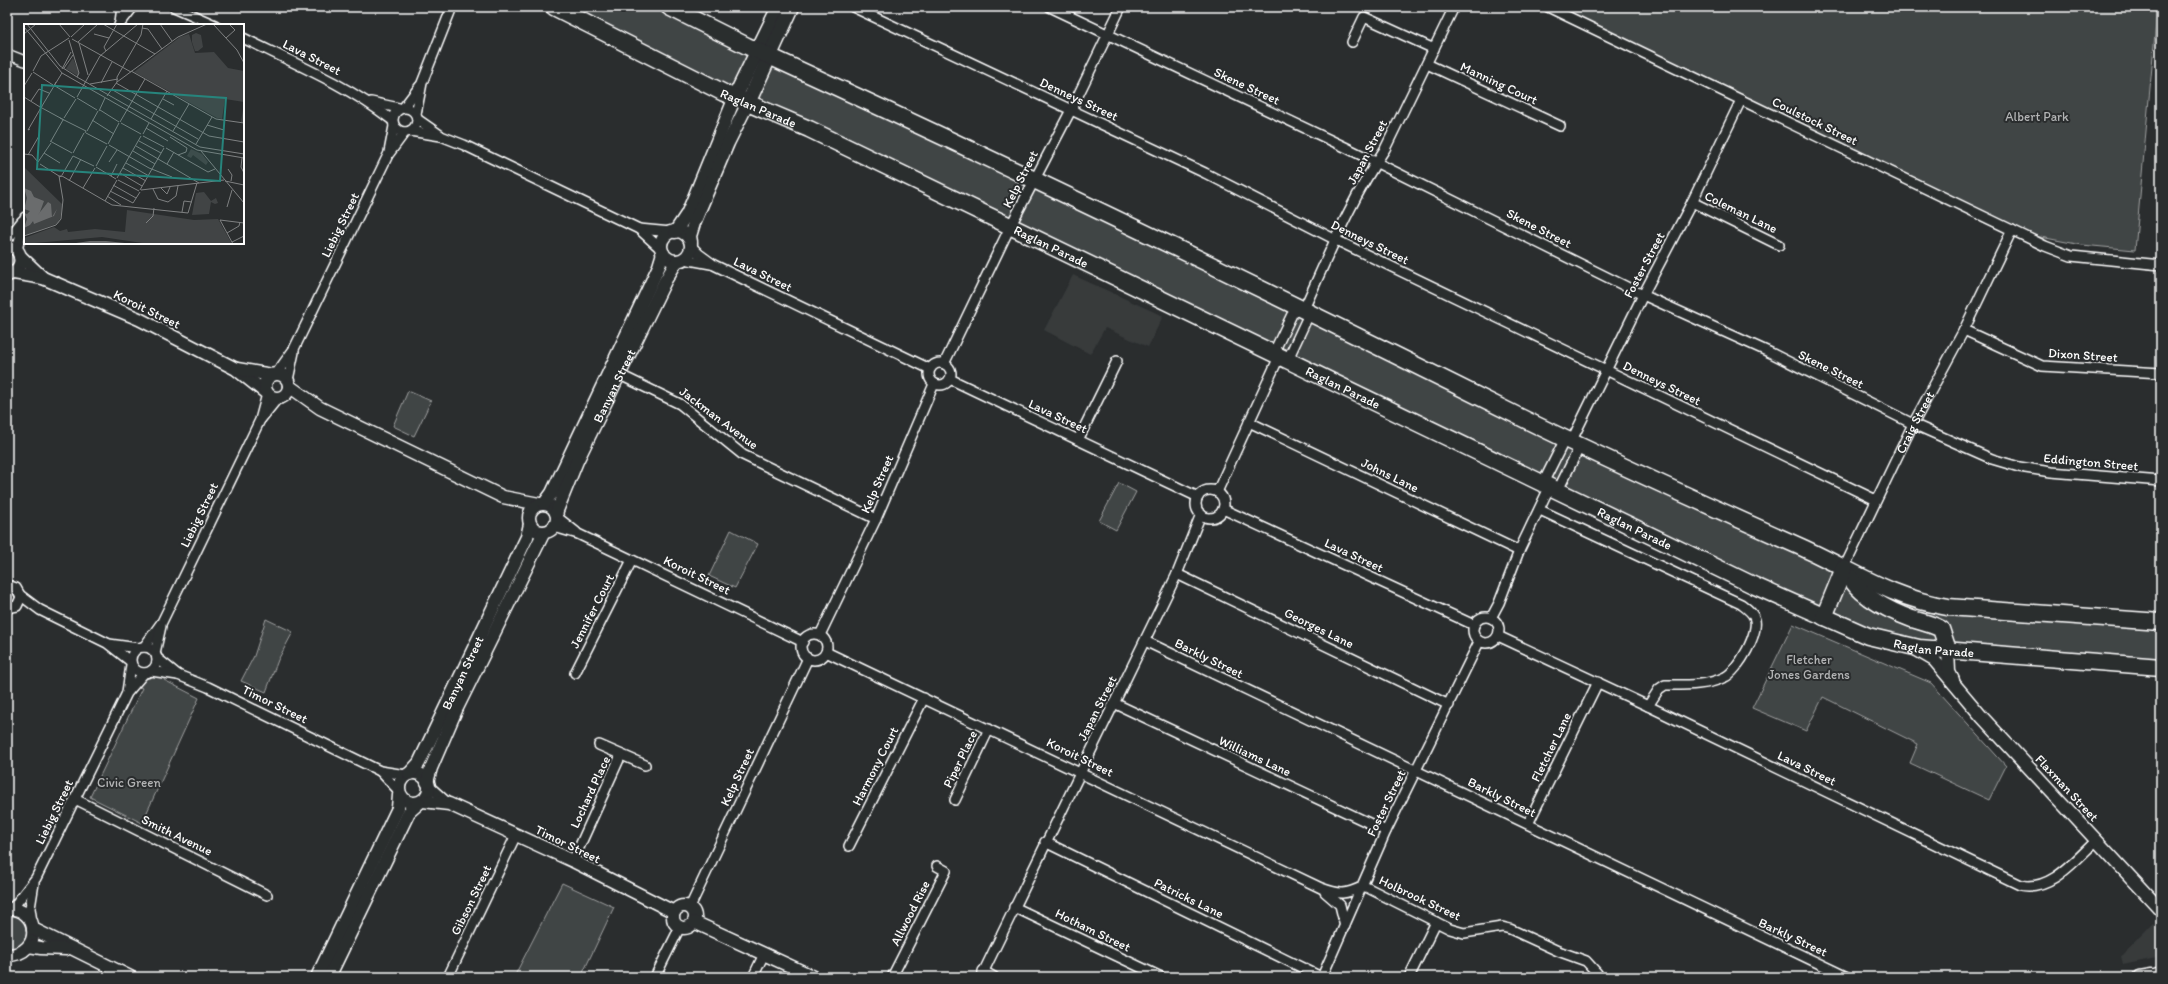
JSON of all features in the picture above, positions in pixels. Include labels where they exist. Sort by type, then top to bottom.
[{"type":"highway","name":"Raglan Parade","points":[[554,7],[741,100],[810,129],[1280,358],[1551,486],[1756,586],[1868,636],[1906,646],[2161,666]]},
{"type":"highway","points":[[669,7],[763,54],[1033,180],[1303,309],[1572,442],[1844,568],[1890,592],[1932,604],[2161,622]]},
{"type":"highway","points":[[1844,568],[1857,587],[1880,603],[1895,612],[1941,629],[1948,650]]},
{"type":"highway","name":"Craig Street","points":[[1824,617],[1844,568]]},
{"type":"main road","points":[[741,100],[763,54],[780,7]]},
{"type":"main road","points":[[763,54],[792,7]]},
{"type":"street","points":[[119,24],[122,7]]},
{"type":"street","points":[[120,24],[133,7]]},
{"type":"street","points":[[174,7],[213,24]]},
{"type":"street","points":[[408,132],[415,126],[422,83],[452,7]]},
{"type":"street","points":[[446,24],[458,7]]},
{"type":"street","name":"Denneys Street","points":[[853,7],[1205,173],[1336,240],[1876,500]]},
{"type":"street","name":"Skene Street","points":[[1050,7],[1376,162],[1643,295],[1771,354],[1913,424],[1992,459],[2019,467]]},
{"type":"street","name":"Kelp Street","points":[[944,364],[1033,180],[1071,110],[1121,7]]},
{"type":"street","name":"Japan Street","points":[[1217,492],[1336,240],[1376,162],[1385,149],[1454,7]]},
{"type":"street","name":"Coulstock Street","points":[[1548,7],[2012,230],[2071,256],[2161,265]]},
{"type":"street","points":[[1352,42],[1364,17],[1434,49]]},
{"type":"street","name":"Lava Street","points":[[244,38],[318,74],[368,102],[393,123]]},
{"type":"street","points":[[7,54],[24,61]]},
{"type":"street","name":"Manning Court","points":[[1427,64],[1560,126]]},
{"type":"street","points":[[422,83],[402,108],[394,113],[393,123],[399,131],[441,136],[472,148],[639,229],[662,251],[668,259],[680,260],[689,254],[691,244],[690,236],[694,223],[728,143],[741,100]]},
{"type":"street","points":[[662,251],[663,239],[673,232],[687,214],[741,100]]},
{"type":"street","name":"Foster Street","points":[[1572,442],[1643,295],[1692,202],[1740,100]]},
{"type":"street","name":"Lava Street","points":[[368,102],[402,108]]},
{"type":"street","points":[[402,108],[411,109],[416,116],[441,136]]},
{"type":"street","name":"Liebig Street","points":[[388,155],[393,123]]},
{"type":"street","name":"Liebig Street","points":[[274,374],[294,349],[388,155],[408,132]]},
{"type":"street","name":"Coleman Lane","points":[[1692,202],[1779,245]]},
{"type":"street","points":[[7,240],[24,219]]},
{"type":"street","points":[[9,275],[20,265],[15,250],[24,221]]},
{"type":"street","points":[[639,229],[673,232],[686,235],[691,244]]},
{"type":"street","name":"Craig Street","points":[[1844,568],[1913,424],[1964,330],[2012,230]]},
{"type":"street","name":"Lava Street","points":[[691,244],[699,254],[714,265],[930,369]]},
{"type":"street","name":"Koroit Street","points":[[15,250],[43,278]]},
{"type":"street","name":"Banyan Street","points":[[428,784],[431,768],[456,710],[553,522],[577,461],[616,373],[659,266],[662,251]]},
{"type":"street","name":"Lava Street","points":[[680,260],[714,265]]},
{"type":"street","name":"Banyan Street","points":[[542,504],[552,493],[665,281],[680,260]]},
{"type":"street","name":"Koroit Street","points":[[9,275],[43,278],[140,319],[236,369],[273,395],[320,408],[508,499],[542,504]]},
{"type":"street","name":"Japan Street","points":[[1280,358],[1303,309]]},
{"type":"street","name":"Dixon Street","points":[[1964,330],[2042,366],[2161,373]]},
{"type":"street","name":"Liebig Street","points":[[288,383],[294,349]]},
{"type":"street","points":[[1078,440],[1116,361]]},
{"type":"street","points":[[938,363],[944,364],[949,368],[950,379],[945,385],[934,384],[929,379],[930,369],[938,363]]},
{"type":"street","name":"Koroit Street","points":[[236,369],[274,374]]},
{"type":"street","name":"Jackman Avenue","points":[[616,373],[680,404],[742,455],[876,519]]},
{"type":"street","points":[[274,374],[282,375],[288,383],[288,392],[273,395],[266,380],[274,374]]},
{"type":"street","name":"Lava Street","points":[[950,379],[1198,497]]},
{"type":"street","name":"Koroit Street","points":[[288,383],[320,408]]},
{"type":"street","name":"Kelp Street","points":[[820,635],[876,519],[934,384]]},
{"type":"street","name":"Liebig Street","points":[[141,647],[162,622],[273,395]]},
{"type":"street","name":"Johns Lane","points":[[1249,422],[1519,551]]},
{"type":"street","points":[[1491,618],[1499,603],[1519,551],[1572,442]]},
{"type":"street","points":[[1551,486],[1572,442]]},
{"type":"street","name":"Eddington Street","points":[[2019,467],[2051,472],[2161,481]]},
{"type":"street","points":[[1208,490],[1217,492],[1224,500],[1223,509],[1217,516],[1212,518],[1201,514],[1197,508],[1198,497],[1208,490]]},
{"type":"street","name":"Koroit Street","points":[[508,499],[529,522]]},
{"type":"street","points":[[542,504],[552,506],[553,522],[536,530],[529,522],[533,508],[542,504]]},
{"type":"street","name":"Lava Street","points":[[1223,509],[1474,625]]},
{"type":"street","points":[[1540,510],[1741,604],[1748,609],[1754,617],[1755,626],[1753,636],[1736,669],[1726,677],[1713,682],[1665,685],[1658,689],[1648,706]]},
{"type":"street","name":"Japan Street","points":[[982,974],[1079,772],[1177,574],[1201,514]]},
{"type":"street","name":"Banyan Street","points":[[408,774],[419,763],[527,537],[529,522]]},
{"type":"street","name":"Koroit Street","points":[[553,522],[803,642]]},
{"type":"street","name":"Jennifer Court","points":[[575,673],[632,560]]},
{"type":"street","name":"Georges Lane","points":[[1177,574],[1450,705]]},
{"type":"street","points":[[7,585],[16,588],[20,595],[40,610],[107,643],[131,663],[136,671],[147,672],[156,666],[156,655],[150,648],[107,643]]},
{"type":"street","points":[[10,609],[20,595]]},
{"type":"street","points":[[10,609],[40,610]]},
{"type":"street","points":[[1481,618],[1491,618],[1498,623],[1498,636],[1492,642],[1479,642],[1473,634],[1474,625],[1481,618]]},
{"type":"street","name":"Liebig Street","points":[[156,655],[162,622]]},
{"type":"street","points":[[810,635],[820,635],[826,642],[826,652],[816,659],[808,658],[802,651],[803,642],[810,635]]},
{"type":"street","name":"Lava Street","points":[[1498,636],[1598,682],[2020,885],[2033,887],[2051,880],[2096,841]]},
{"type":"street","name":"Barkly Street","points":[[1145,641],[1847,977]]},
{"type":"street","name":"Foster Street","points":[[1321,977],[1364,886],[1386,831],[1450,705],[1479,642]]},
{"type":"street","name":"Flaxman Street","points":[[1906,646],[1924,652],[1946,669],[1954,684],[2096,841],[2161,910]]},
{"type":"street","points":[[131,663],[131,655],[141,647]]},
{"type":"street","name":"Flaxman Street","points":[[1946,669],[1948,650]]},
{"type":"street","name":"Koroit Street","points":[[826,652],[1321,888],[1339,894],[1352,892],[1364,886]]},
{"type":"street","name":"Timor Street","points":[[156,655],[178,675]]},
{"type":"street","name":"Kelp Street","points":[[690,907],[808,658]]},
{"type":"street","name":"Liebig Street","points":[[10,909],[36,878],[127,692],[131,663]]},
{"type":"street","name":"Liebig Street","points":[[127,692],[147,672]]},
{"type":"street","name":"Timor Street","points":[[147,672],[178,675],[208,687],[380,771],[408,774]]},
{"type":"street","name":"Fletcher Lane","points":[[1528,824],[1598,682]]},
{"type":"street","name":"Harmony Court","points":[[849,846],[924,698]]},
{"type":"street","name":"Williams Lane","points":[[1114,703],[1386,831]]},
{"type":"street","name":"Piper Place","points":[[954,800],[990,729]]},
{"type":"street","points":[[599,744],[645,765]]},
{"type":"street","name":"Lochard Place","points":[[573,861],[621,755]]},
{"type":"street","name":"Timor Street","points":[[380,771],[399,792]]},
{"type":"street","points":[[317,977],[369,880],[409,812],[428,794],[428,784],[420,774],[408,774],[400,781],[398,808],[369,880],[329,977]]},
{"type":"street","name":"Timor Street","points":[[428,784],[449,804],[573,861],[674,912]]},
{"type":"street","points":[[399,792],[408,803],[421,802]]},
{"type":"street","name":"Smith Avenue","points":[[74,799],[267,895]]},
{"type":"street","name":"Timor Street","points":[[421,802],[449,804]]},
{"type":"street","name":"Gibson Street","points":[[448,977],[516,835]]},
{"type":"street","name":"Patricks Lane","points":[[1045,842],[1321,977]]},
{"type":"street","name":"Allwood Rise","points":[[892,977],[946,870],[937,866]]},
{"type":"street","name":"Liebig Street","points":[[33,927],[30,908],[36,878]]},
{"type":"street","name":"Holbrook Street","points":[[1364,886],[1450,929],[1464,933],[1502,927],[1510,929],[1558,951],[1586,961],[1597,973]]},
{"type":"street","name":"Koroit Street","points":[[1321,888],[1340,905],[1345,926]]},
{"type":"street","points":[[682,906],[690,907],[695,915],[694,922],[690,927],[680,928],[674,923],[674,912],[682,906]]},
{"type":"street","name":"Hotham Street","points":[[1014,907],[1161,977]]},
{"type":"street","points":[[10,909],[26,915],[33,927],[130,977]]},
{"type":"street","points":[[694,922],[814,977]]},
{"type":"street","points":[[1410,975],[1436,922]]},
{"type":"street","points":[[7,955],[21,953],[29,946],[32,939],[33,927]]},
{"type":"street","points":[[655,977],[680,928]]},
{"type":"street","points":[[29,946],[66,949],[79,952]]},
{"type":"street","points":[[753,977],[764,954]]},
{"type":"street","points":[[982,974],[994,977]]},
{"type":"shaded area","points":[[1073,275],[1163,316],[1148,347],[1105,328],[1090,354],[1044,330]]},
{"type":"shaded area","points":[[2153,923],[2161,931],[2161,957],[2123,965],[2121,956]]},
{"type":"green space","points":[[554,7],[669,7],[1904,597],[2161,622],[2161,666],[1885,641]]},
{"type":"green space","name":"Albert Park","points":[[1557,7],[2161,7],[2161,12],[2157,12],[2135,250],[2082,245],[2030,235]]},
{"type":"green space","points":[[408,391],[431,401],[414,436],[393,426]]},
{"type":"green space","points":[[1119,483],[1136,492],[1116,530],[1099,521]]},
{"type":"green space","points":[[731,530],[758,544],[735,588],[709,576]]},
{"type":"green space","points":[[266,619],[293,632],[278,660],[266,692],[241,681],[254,656]]},
{"type":"green space","name":"Fletcher Jones Gardens","points":[[1793,624],[1931,683],[2006,766],[1989,800],[1910,763],[1918,744],[1823,697],[1806,731],[1752,708]]},
{"type":"green space","name":"Civic Green","points":[[152,674],[165,676],[164,680],[199,698],[142,823],[90,797],[142,688],[138,686],[146,675]]},
{"type":"green space","points":[[562,883],[614,907],[581,977],[514,977]]},
{"type":"green space","points":[[12,913],[25,921],[29,934],[22,946],[7,950],[7,914]]}]
